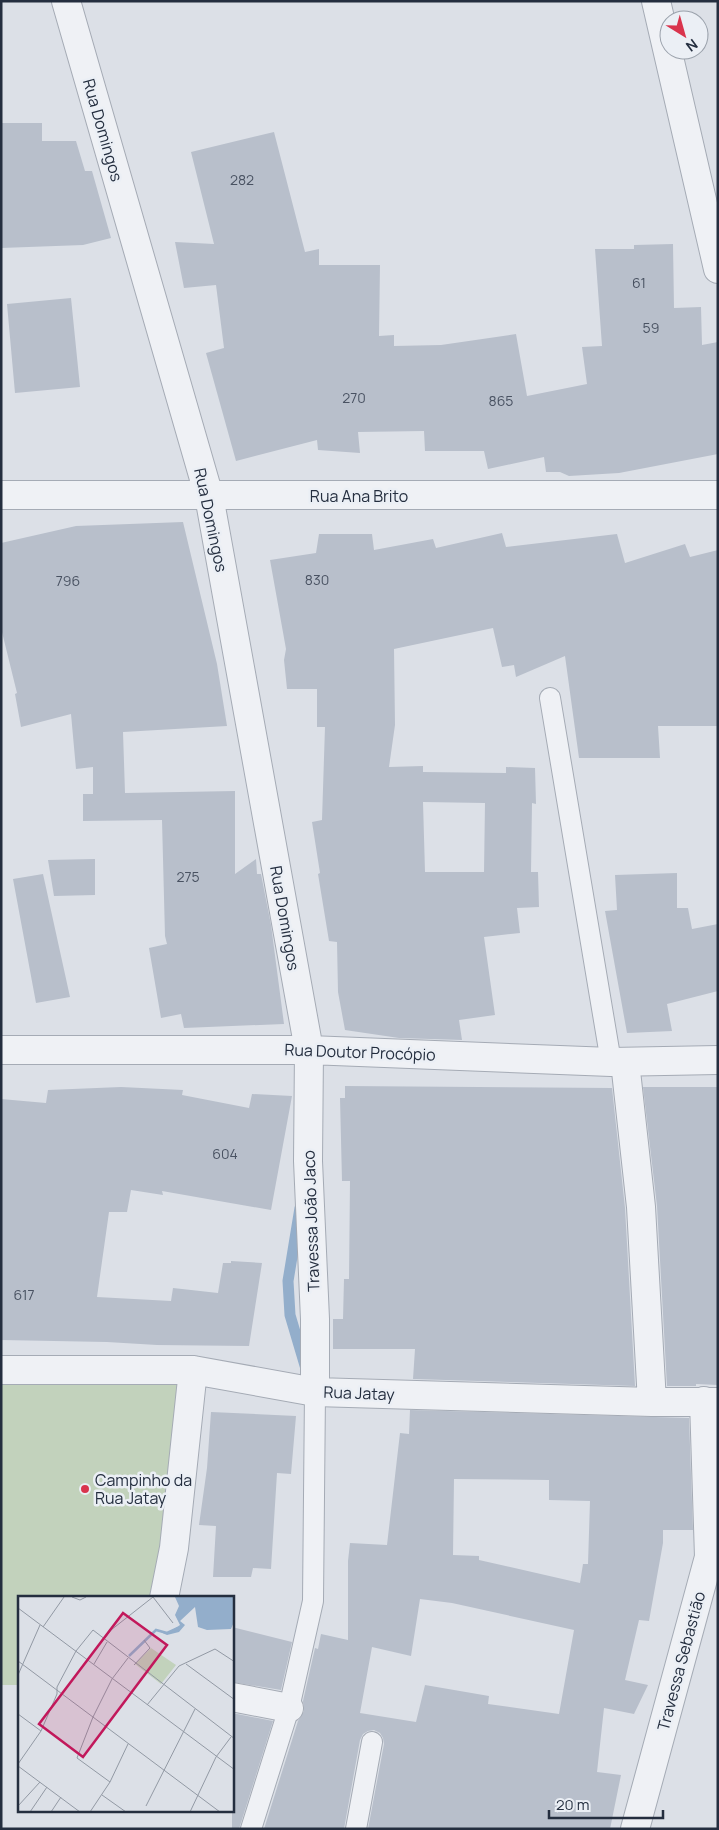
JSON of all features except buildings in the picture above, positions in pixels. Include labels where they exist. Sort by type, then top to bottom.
[{"type":"street","name":"Rua Domingos","points":[[66,1],[208,496],[309,1050]]},
{"type":"street","points":[[656,1],[718,269]]},
{"type":"street","name":"Rua Ana Brito","points":[[1,495],[718,495]]},
{"type":"street","name":"Rua Doutor Procópio","points":[[1,1050],[309,1050],[618,1062],[718,1060]]},
{"type":"street","name":"Travessa João Jaco","points":[[309,1050],[308,1161],[315,1319],[315,1392]]},
{"type":"street","points":[[618,1062],[641,1207],[652,1402]]},
{"type":"street","name":"Rua Jatay","points":[[1,1370],[192,1370],[315,1392],[711,1402]]},
{"type":"street","points":[[164,1596],[174,1548],[192,1370]]},
{"type":"street","name":"Travessa Sebastião","points":[[635,1829],[709,1557],[711,1402]]},
{"type":"street","points":[[234,1697],[290,1708]]},
{"type":"lane","points":[[550,698],[618,1062]]},
{"type":"lane","points":[[251,1829],[290,1708],[313,1601],[315,1392]]},
{"type":"lane","points":[[356,1829],[372,1742]]},
{"type":"green space","name":"Campinho da Rua Jatay","points":[[1,1381],[184,1381],[153,1596],[18,1596],[18,1685],[1,1685]]},
{"type":"waterway","points":[[300,1208],[288,1281],[290,1315],[306,1369]]},
{"type":"place","name":"Campinho da Rua Jatay","points":[[85,1489]]}]
